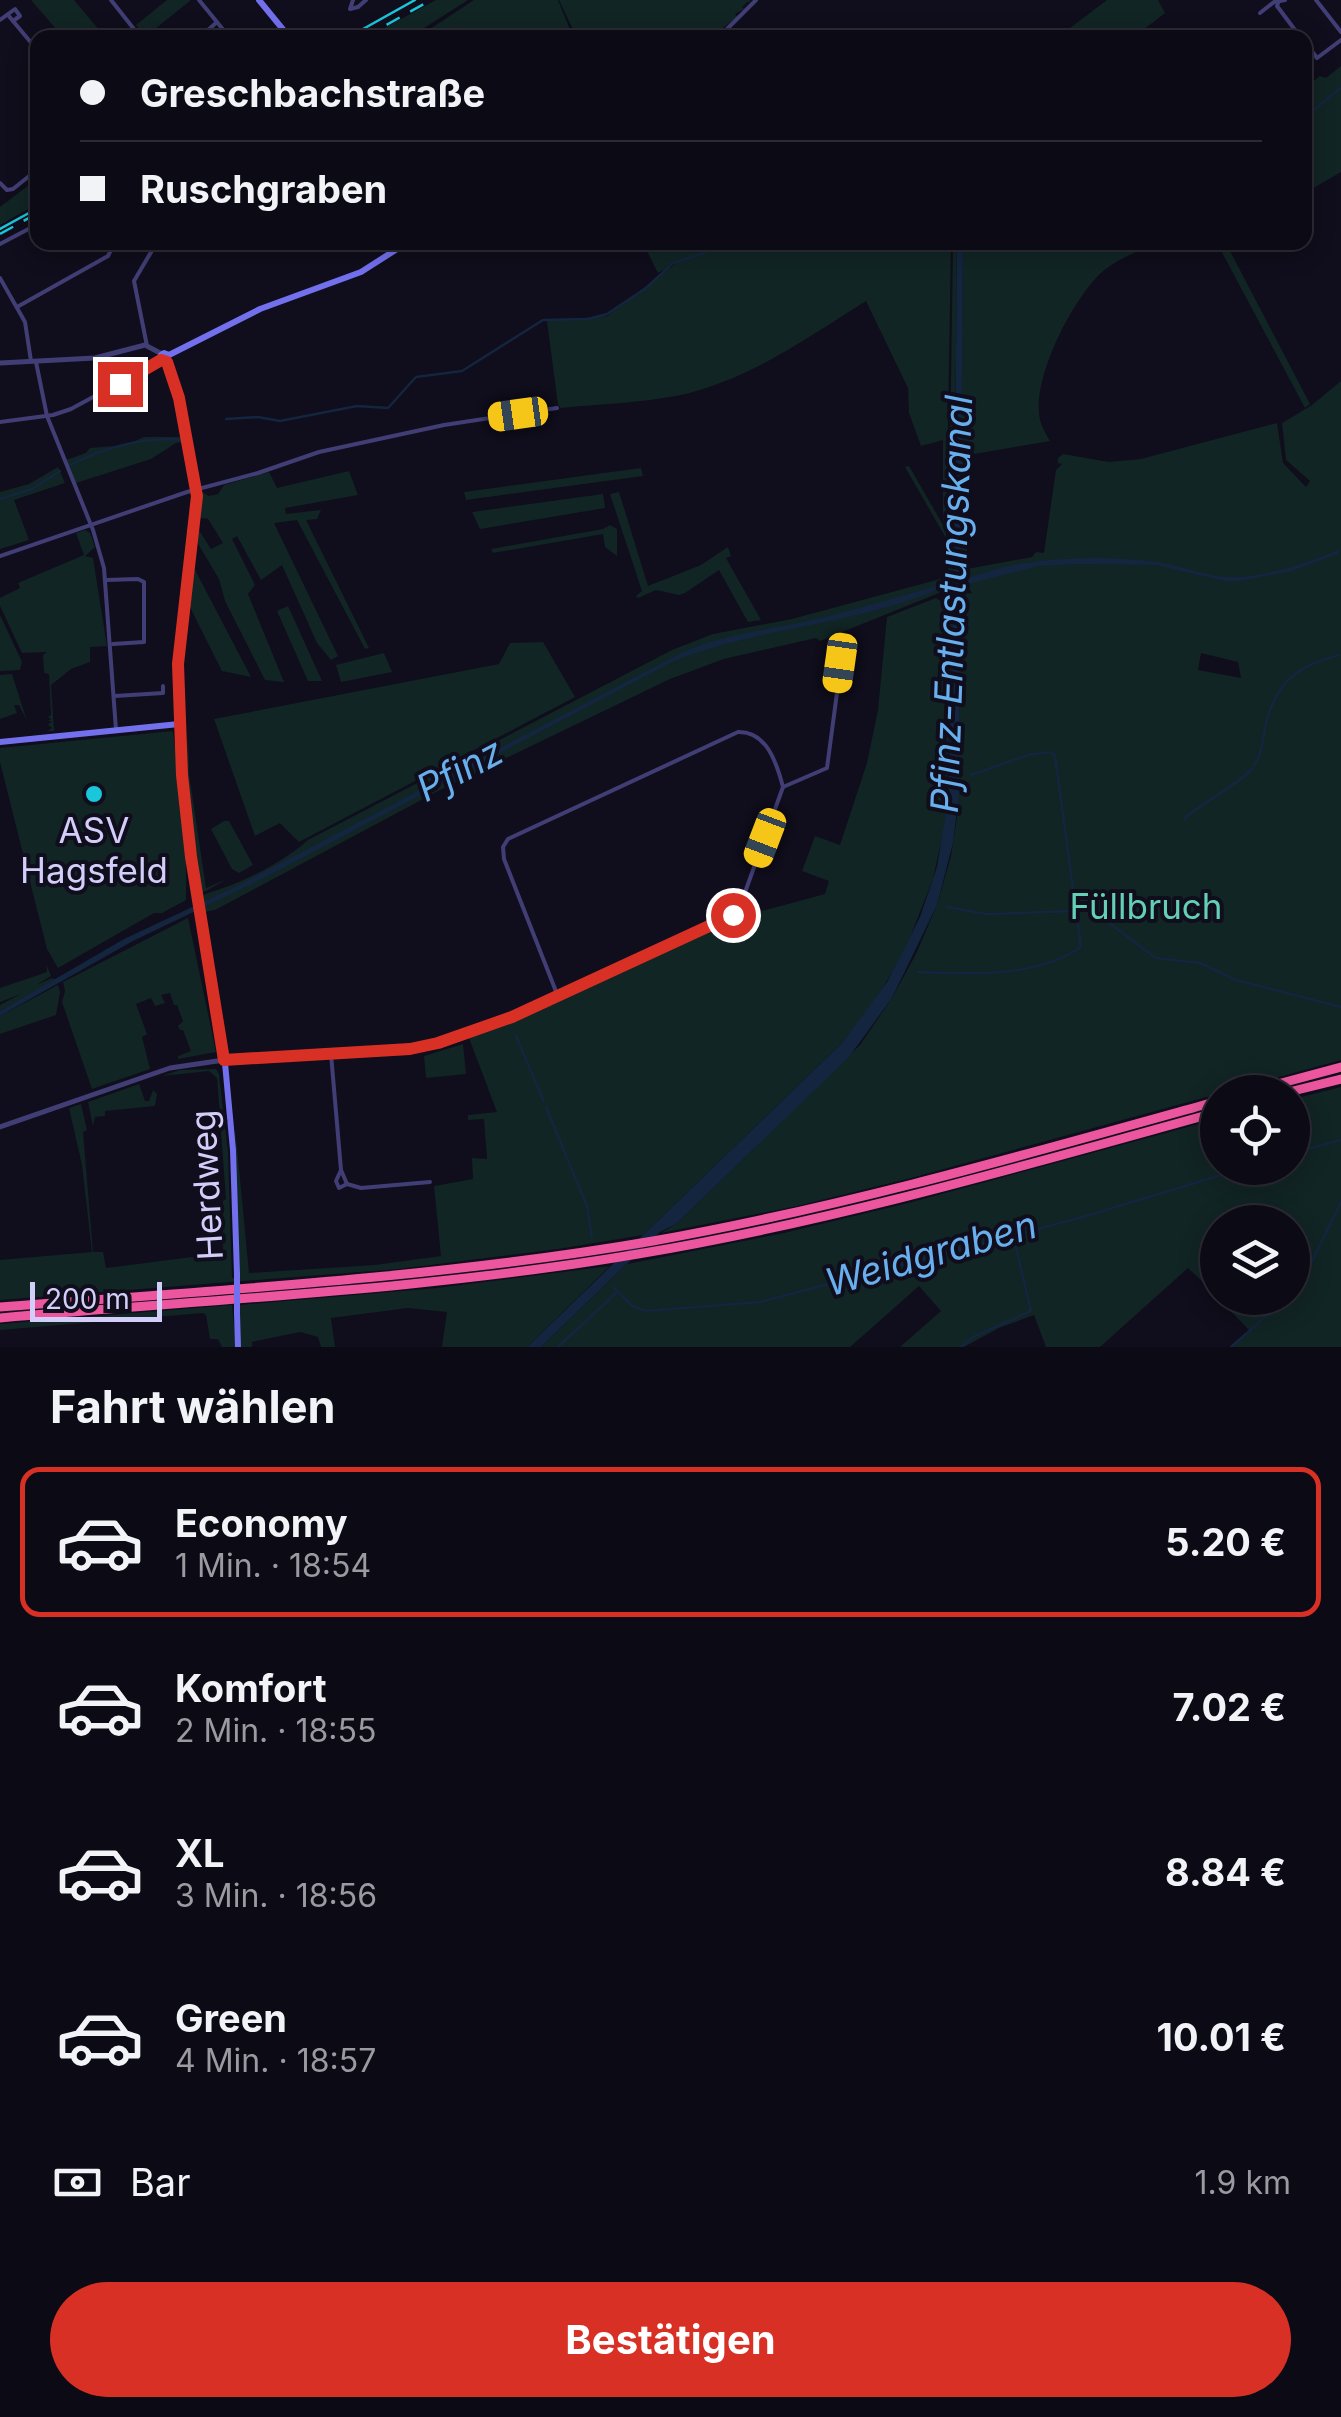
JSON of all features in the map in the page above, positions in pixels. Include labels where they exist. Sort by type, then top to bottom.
[{"type":"highway","points":[[1310,1075],[1341,1067]]},
{"type":"highway","points":[[1310,1087],[1341,1078]]},
{"type":"highway","points":[[0,1307],[406,1274],[627,1245],[901,1187],[1200,1106]]},
{"type":"highway","points":[[0,1318],[396,1286],[640,1254],[885,1202],[1200,1117]]},
{"type":"main road","points":[[259,0],[283,30]]},
{"type":"main road","points":[[165,358],[260,310],[361,272],[395,250]]},
{"type":"main road","name":"Herdweg","points":[[165,358],[179,398],[196,490],[180,644],[179,724],[186,815],[224,1060],[233,1150],[238,1347]]},
{"type":"main road","points":[[0,742],[179,724]]},
{"type":"street","points":[[111,0],[135,30]]},
{"type":"street","points":[[352,0],[358,6],[366,0]]},
{"type":"street","points":[[726,30],[756,0]]},
{"type":"street","points":[[1316,0],[1341,32]]},
{"type":"street","points":[[201,1],[224,30]]},
{"type":"street","points":[[1260,13],[1281,1]]},
{"type":"street","points":[[1281,1],[1277,6],[1295,30]]},
{"type":"street","points":[[0,20],[8,15],[30,41]]},
{"type":"street","points":[[208,30],[218,22]]},
{"type":"street","points":[[1312,52],[1317,58],[1341,40]]},
{"type":"street","points":[[2,186],[13,189],[30,175]]},
{"type":"street","points":[[0,244],[30,228]]},
{"type":"street","points":[[17,307],[110,254],[109,250]]},
{"type":"street","points":[[0,422],[47,416],[79,406],[165,358],[147,346],[134,282],[152,250]]},
{"type":"street","points":[[0,278],[25,322],[47,416],[90,524],[106,580],[116,730]]},
{"type":"street","points":[[0,363],[95,358],[147,346]]},
{"type":"street","points":[[0,556],[196,490],[347,446],[474,419],[557,408]]},
{"type":"street","points":[[106,580],[144,582],[144,642],[111,644]]},
{"type":"street","points":[[0,1127],[170,1068],[224,1060],[424,1047],[512,1017],[733,915],[784,787],[827,768],[840,663],[842,638],[831,639],[840,663]]},
{"type":"street","points":[[115,696],[162,693],[163,686]]},
{"type":"street","points":[[558,996],[504,859],[503,847],[512,836],[738,732],[751,732],[762,738],[784,787]]},
{"type":"street","points":[[331,1054],[341,1170],[348,1184]]},
{"type":"street","points":[[341,1170],[336,1179],[339,1188],[348,1184],[361,1188],[430,1182]]},
{"type":"green space","points":[[31,0],[74,0],[99,30],[57,30]]},
{"type":"green space","points":[[167,0],[191,0],[154,30],[140,30],[136,25]]},
{"type":"green space","points":[[436,0],[468,0],[421,30],[381,30]]},
{"type":"green space","points":[[474,0],[558,0],[570,30],[430,30]]},
{"type":"green space","points":[[559,0],[751,2],[720,30],[573,30]]},
{"type":"green space","points":[[1107,0],[1158,0],[1165,13],[1143,30],[1067,30]]},
{"type":"green space","points":[[1341,66],[1341,172],[1312,189],[1312,82],[1320,76],[1326,78]]},
{"type":"green space","points":[[30,184],[30,208],[0,225],[0,207]]},
{"type":"green space","points":[[646,250],[951,250],[946,538],[905,467],[909,466],[943,525],[943,440],[921,446],[909,413],[908,388],[866,301],[775,357],[702,389],[648,400],[561,408],[547,321],[607,316],[679,261],[658,273]]},
{"type":"green space","points":[[953,250],[957,250],[954,590],[948,590]]},
{"type":"green space","name":"Füllbruch","points":[[963,250],[1142,250],[1102,272],[1058,337],[1040,395],[1040,420],[1050,441],[968,455],[967,569],[1044,553],[1056,470],[1062,464],[1058,458],[1063,454],[1109,462],[1141,459],[1277,423],[1283,463],[1306,487],[1310,481],[1286,460],[1282,423],[1341,381],[1341,1060],[1286,1075],[1200,1075],[1200,1099],[911,1178],[661,1233],[676,1224],[860,1045],[916,954],[937,905],[958,811],[961,594],[972,593],[964,581],[959,581]],"holes":[[[1201,653],[1238,662],[1241,678],[1198,670]]]},
{"type":"green space","points":[[1221,250],[1230,250],[1310,404],[1305,408]]},
{"type":"green space","points":[[144,437],[184,437],[185,442],[176,443],[151,459],[76,483],[66,460],[90,448],[126,445]]},
{"type":"green space","points":[[58,467],[65,483],[14,500],[29,540],[0,549],[0,492],[29,484]]},
{"type":"green space","points":[[641,468],[643,476],[466,500],[464,492]]},
{"type":"green space","points":[[349,471],[358,495],[285,508],[286,514],[321,510],[317,519],[306,520],[369,648],[365,649],[297,520],[274,523],[338,656],[331,660],[317,643],[282,565],[261,580],[237,536],[232,539],[255,585],[248,594],[284,682],[265,680],[225,601],[219,579],[197,542],[199,530],[211,549],[223,543],[208,519],[200,518],[202,492],[209,496],[218,494],[224,485],[269,472],[277,488]]},
{"type":"green space","points":[[619,492],[648,586],[701,565],[728,547],[731,556],[726,558],[761,620],[748,622],[719,570],[685,593],[656,590],[638,598],[642,591],[610,494]]},
{"type":"green space","points":[[603,494],[605,508],[480,529],[472,512]]},
{"type":"green space","points":[[610,525],[617,529],[617,556],[605,547],[603,534],[493,553],[491,549],[603,529]]},
{"type":"green space","points":[[85,530],[95,547],[85,556],[93,558],[107,646],[90,647],[90,662],[71,669],[51,685],[54,731],[48,731],[52,721],[48,721],[49,674],[44,673],[43,655],[47,652],[22,653],[0,598],[20,588],[18,583],[84,555],[76,533]]},
{"type":"green space","points":[[194,568],[251,677],[222,671],[189,605]]},
{"type":"green space","points":[[940,579],[944,583],[939,581],[931,592],[944,587],[939,593],[820,641],[816,638],[724,659],[670,679],[442,789],[215,910],[204,912],[205,894],[260,872],[308,840],[672,650],[713,634],[792,619]]},
{"type":"green space","points":[[947,594],[954,594],[946,819],[933,879],[905,950],[875,1001],[842,1043],[643,1235],[398,1269],[0,1300],[0,1260],[92,1252],[82,1165],[69,1108],[81,1104],[87,1130],[83,1132],[93,1252],[103,1252],[106,1268],[216,1254],[223,1261],[226,1199],[217,1078],[209,1071],[162,1076],[180,1070],[216,1069],[219,1074],[228,1152],[232,1278],[239,1277],[235,1127],[249,1273],[375,1265],[441,1256],[434,1186],[473,1179],[472,1158],[487,1159],[484,1119],[468,1120],[468,1115],[497,1112],[469,1038],[549,1006],[743,916],[825,894],[829,881],[802,871],[815,836],[840,845],[867,763],[878,710],[887,617],[936,598],[947,605]]},
{"type":"green space","points":[[288,606],[322,681],[308,681],[277,611]]},
{"type":"green space","points":[[0,615],[22,662],[20,670],[0,671]]},
{"type":"green space","points":[[543,642],[575,697],[299,842],[280,823],[255,836],[214,719],[499,664],[510,643]]},
{"type":"green space","points":[[384,653],[392,672],[341,682],[336,665]]},
{"type":"green space","points":[[12,674],[27,721],[19,705],[14,705],[17,713],[0,719],[0,675]]},
{"type":"green space","points":[[182,682],[187,758],[188,729],[189,774],[206,888],[227,879],[204,892],[200,891],[189,812]]},
{"type":"green space","name":"ASV Hagsfeld","points":[[173,731],[186,852],[186,900],[162,913],[154,913],[58,968],[47,949],[0,762],[0,748]]},
{"type":"green space","points":[[229,821],[253,865],[239,873],[232,869],[211,829]]},
{"type":"green space","points":[[188,918],[216,1052],[178,1059],[191,1051],[178,1026],[183,1021],[177,1005],[170,993],[161,995],[165,1003],[155,1006],[151,998],[136,1004],[147,1034],[142,1037],[150,1069],[92,1089],[62,1002],[63,982]]},
{"type":"green space","points":[[46,964],[51,976],[36,985],[56,980],[0,1011],[0,1005],[21,994],[0,1002],[0,988],[47,972]]},
{"type":"green space","points":[[58,985],[56,1015],[0,1034],[0,1016]]},
{"type":"green space","points":[[463,1044],[466,1074],[426,1078],[424,1056]]},
{"type":"green space","points":[[139,1084],[145,1101],[149,1101],[153,1090],[157,1094],[155,1106],[105,1111],[105,1116],[95,1117],[93,1126],[88,1102]]},
{"type":"green space","points":[[1341,1087],[1341,1347],[1230,1347],[1249,1330],[1234,1315],[1310,1315],[1310,1205],[1200,1205],[1200,1280],[1188,1268],[1100,1347],[1046,1347],[1034,1315],[964,1347],[900,1347],[941,1311],[919,1286],[850,1347],[541,1347],[627,1264],[784,1233],[912,1202],[1200,1124],[1200,1185],[1310,1185],[1310,1095]]},
{"type":"green space","points":[[610,1266],[527,1347],[442,1347],[447,1312],[408,1308],[331,1318],[335,1347],[321,1347],[318,1337],[300,1332],[240,1347],[240,1305],[437,1288]]},
{"type":"green space","points":[[232,1305],[236,1347],[222,1347],[218,1339],[210,1339],[203,1313],[0,1330],[0,1324]]},
{"type":"water","points":[[957,250],[963,250],[959,795],[953,843],[937,905],[892,998],[849,1057],[541,1347],[527,1347],[842,1043],[887,982],[920,917],[937,867],[948,799]]},
{"type":"water","points":[[1341,549],[1292,571],[1239,581],[1156,565],[1081,564],[1039,566],[966,583],[966,579],[1012,566],[1089,558],[1163,563],[1209,575],[1238,577],[1290,567]]},
{"type":"water","name":"Pfinz","points":[[938,582],[943,587],[877,610],[739,641],[672,662],[262,879],[133,941],[0,1016],[0,1011],[124,939],[235,887],[683,652],[730,637],[857,609],[933,587]]},
{"type":"waterway","points":[[1312,111],[1341,88]]},
{"type":"waterway","points":[[226,419],[258,417],[280,421],[357,406],[388,408],[416,377],[462,371],[543,320],[588,319],[607,314],[646,288],[673,263],[708,250]]},
{"type":"waterway","points":[[70,465],[126,444],[185,440]]},
{"type":"waterway","points":[[0,499],[32,489],[60,471]]},
{"type":"waterway","points":[[1254,765],[1272,706],[1285,684],[1302,669],[1339,655]]},
{"type":"waterway","name":"Pfinz-Entlastungskanal","points":[[918,972],[1024,969],[1081,947],[1055,756],[1050,752],[1028,755],[971,775]]},
{"type":"waterway","points":[[1184,819],[1252,769]]},
{"type":"waterway","points":[[947,907],[986,914],[1078,911]]},
{"type":"waterway","points":[[1082,910],[1097,914],[1156,958],[1200,963],[1236,980],[1341,1007]]},
{"type":"waterway","name":"Weidgraben","points":[[516,1036],[544,1102]]},
{"type":"waterway","name":"Weidgraben","points":[[546,1107],[587,1206],[592,1238]]},
{"type":"waterway","name":"Weidgraben","points":[[1310,1148],[1341,1140]]},
{"type":"waterway","name":"Weidgraben","points":[[614,1288],[632,1306],[646,1311],[760,1302],[1083,1217],[1200,1181]]},
{"type":"waterway","points":[[1310,1266],[1341,1202]]},
{"type":"waterway","points":[[961,1347],[973,1337],[1031,1311],[1013,1235]]},
{"type":"waterway","name":"Weidgraben","points":[[558,1347],[616,1293]]},
{"type":"waterway","points":[[1231,1347],[1268,1315]]},
{"type":"tram line","points":[[361,30],[415,0]]},
{"type":"tram line","points":[[0,229],[30,212]]},
{"type":"railway","points":[[377,30],[431,0]]},
{"type":"railway","points":[[0,234],[30,217]]},
{"type":"place","name":"ASV Hagsfeld","points":[[94,794]]},
{"type":"route","points":[[120,384],[161,360],[167,362],[179,398],[195,478],[197,506],[178,664],[180,738],[191,857],[224,1060],[410,1049],[438,1043],[512,1017],[733,915]]}]
